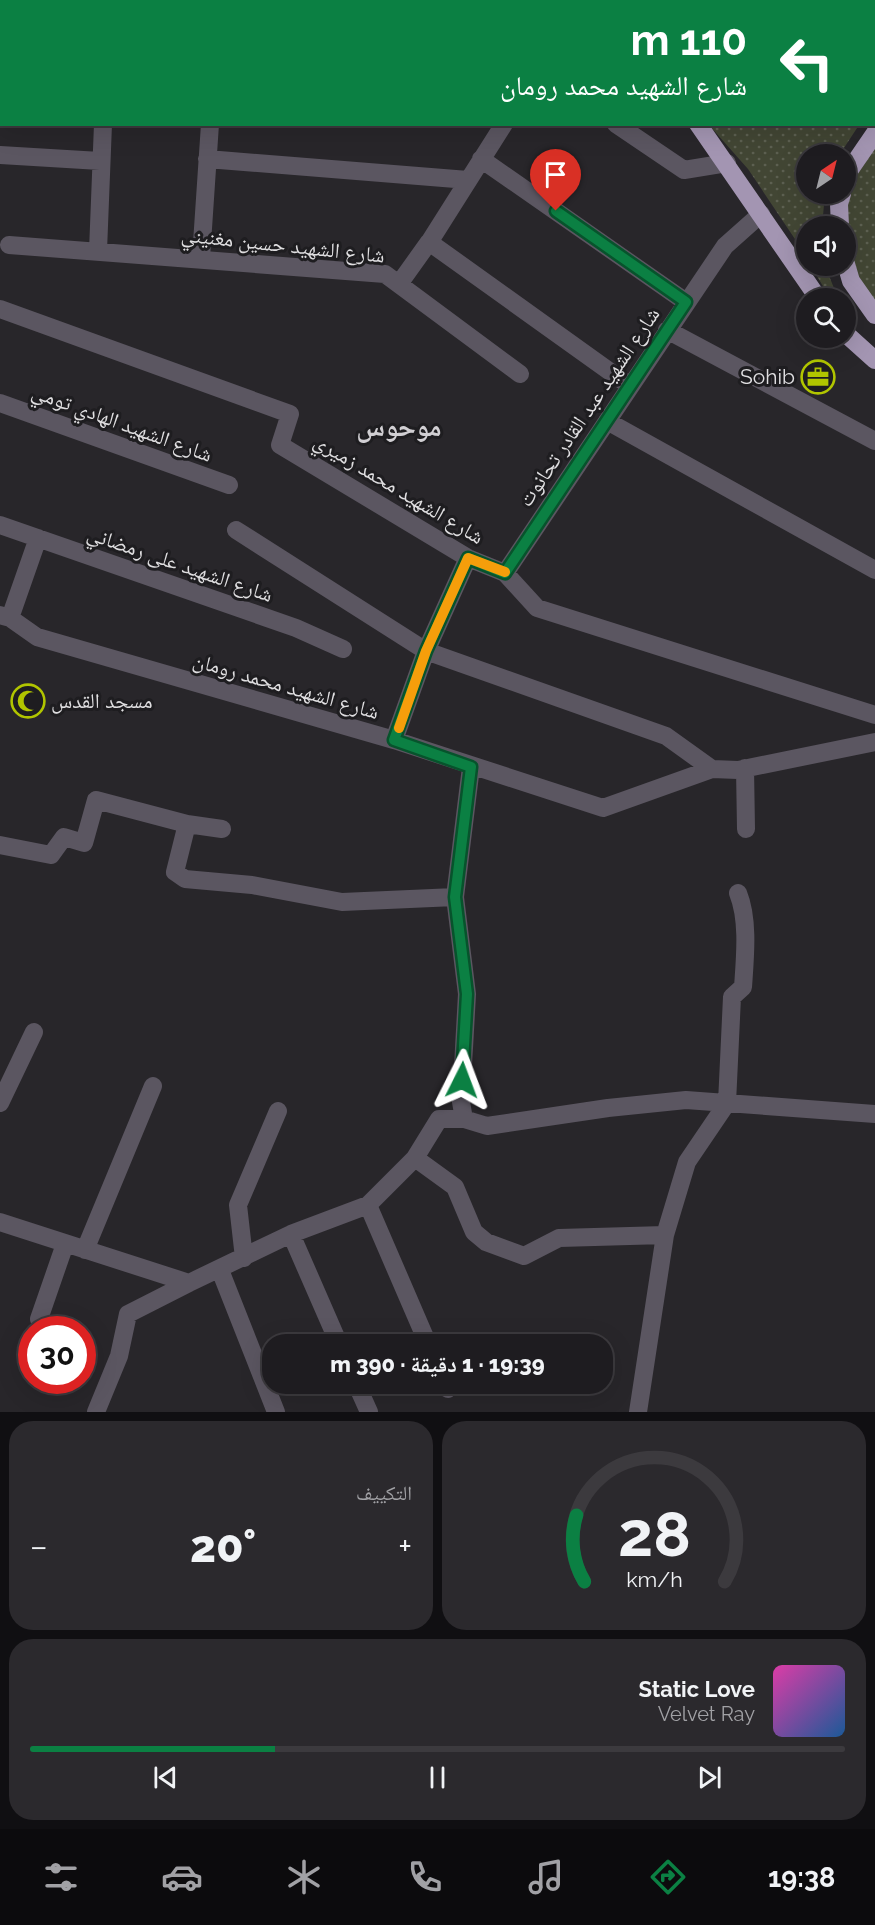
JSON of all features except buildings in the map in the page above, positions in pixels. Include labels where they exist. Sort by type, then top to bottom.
[{"type":"highway","points":[[699,126],[811,288]]},
{"type":"highway","points":[[856,161],[875,133]]},
{"type":"highway","points":[[850,276],[874,315]]},
{"type":"highway","points":[[856,343],[875,360]]},
{"type":"street","points":[[98,250],[103,126]]},
{"type":"street","points":[[201,258],[210,126]]},
{"type":"street","points":[[399,284],[430,242],[503,126]]},
{"type":"street","points":[[619,126],[684,170],[727,163]]},
{"type":"street","points":[[0,155],[100,162]]},
{"type":"street","points":[[207,159],[468,180]]},
{"type":"street","points":[[481,159],[686,302]]},
{"type":"street","name":"شارع الشهيد عبد القادر تحانوت","points":[[505,573],[725,246],[760,214]]},
{"type":"street","points":[[430,242],[630,386]]},
{"type":"street","name":"شارع الشهيد حسين مغنيني","points":[[9,245],[98,250],[385,274],[520,374]]},
{"type":"street","name":"شارع الشهيد محمد زميري","points":[[0,309],[290,414],[280,445],[468,558],[505,573],[537,608],[875,715]]},
{"type":"street","points":[[667,330],[875,441]]},
{"type":"street","name":"شارع الشهيد الهادي تومي","points":[[0,403],[229,485]]},
{"type":"street","points":[[607,422],[875,570]]},
{"type":"street","name":"شارع الشهيد على رمضاني","points":[[0,525],[296,628],[343,649]]},
{"type":"street","points":[[237,530],[426,651],[666,736],[711,769]]},
{"type":"street","points":[[5,617],[38,538]]},
{"type":"street","points":[[394,740],[426,651],[468,558]]},
{"type":"street","name":"شارع الشهيد محمد رومان","points":[[5,617],[37,637],[394,740],[471,767],[603,808],[711,769],[745,768],[875,742]]},
{"type":"street","points":[[464,1119],[461,1102],[467,994],[455,897],[471,767]]},
{"type":"street","points":[[745,768],[746,830]]},
{"type":"street","points":[[0,845],[51,855],[64,837],[84,843],[96,800],[187,824],[222,829]]},
{"type":"street","points":[[187,824],[175,872],[185,879],[252,885],[342,902],[455,897]]},
{"type":"street","points":[[638,1412],[665,1235],[687,1162],[727,1103],[732,997],[742,987],[744,973],[743,906],[738,893]]},
{"type":"street","points":[[0,1103],[34,1032]]},
{"type":"street","points":[[85,1250],[153,1086]]},
{"type":"street","points":[[96,1412],[119,1356],[128,1314],[291,1234],[368,1205],[415,1158],[440,1119],[464,1119],[487,1126],[608,1108],[686,1100],[875,1114]]},
{"type":"street","points":[[244,1258],[238,1205],[278,1111]]},
{"type":"street","points":[[415,1158],[455,1187],[474,1232],[486,1242],[524,1256],[559,1238],[665,1235]]},
{"type":"street","points":[[368,1205],[424,1334]]},
{"type":"street","points":[[0,1222],[189,1283]]},
{"type":"street","points":[[291,1234],[335,1334]]},
{"type":"street","points":[[40,1316],[65,1244]]},
{"type":"street","points":[[220,1270],[276,1412]]},
{"type":"street","points":[[361,1394],[369,1412]]},
{"type":"green space","points":[[710,126],[858,126],[847,144],[796,144],[796,204],[824,204],[823,216],[796,216],[796,241],[748,169]]},
{"type":"green space","points":[[875,145],[875,310],[856,276],[856,216],[846,216],[846,204],[856,204],[856,176]]},
{"type":"green space","points":[[817,276],[829,276],[834,288],[824,288]]},
{"type":"slow traffic","points":[[399,728],[426,651],[468,558],[505,572]]},
{"type":"place","name":"Sohib","points":[[818,377]]},
{"type":"place","name":"مسجد القدس","points":[[28,701]]},
{"type":"district","name":"موحوس","points":[[399,427]]},
{"type":"route","points":[[462,1080],[467,994],[455,897],[471,767],[394,740],[426,651],[468,558],[505,573],[686,302],[556,211]]}]
